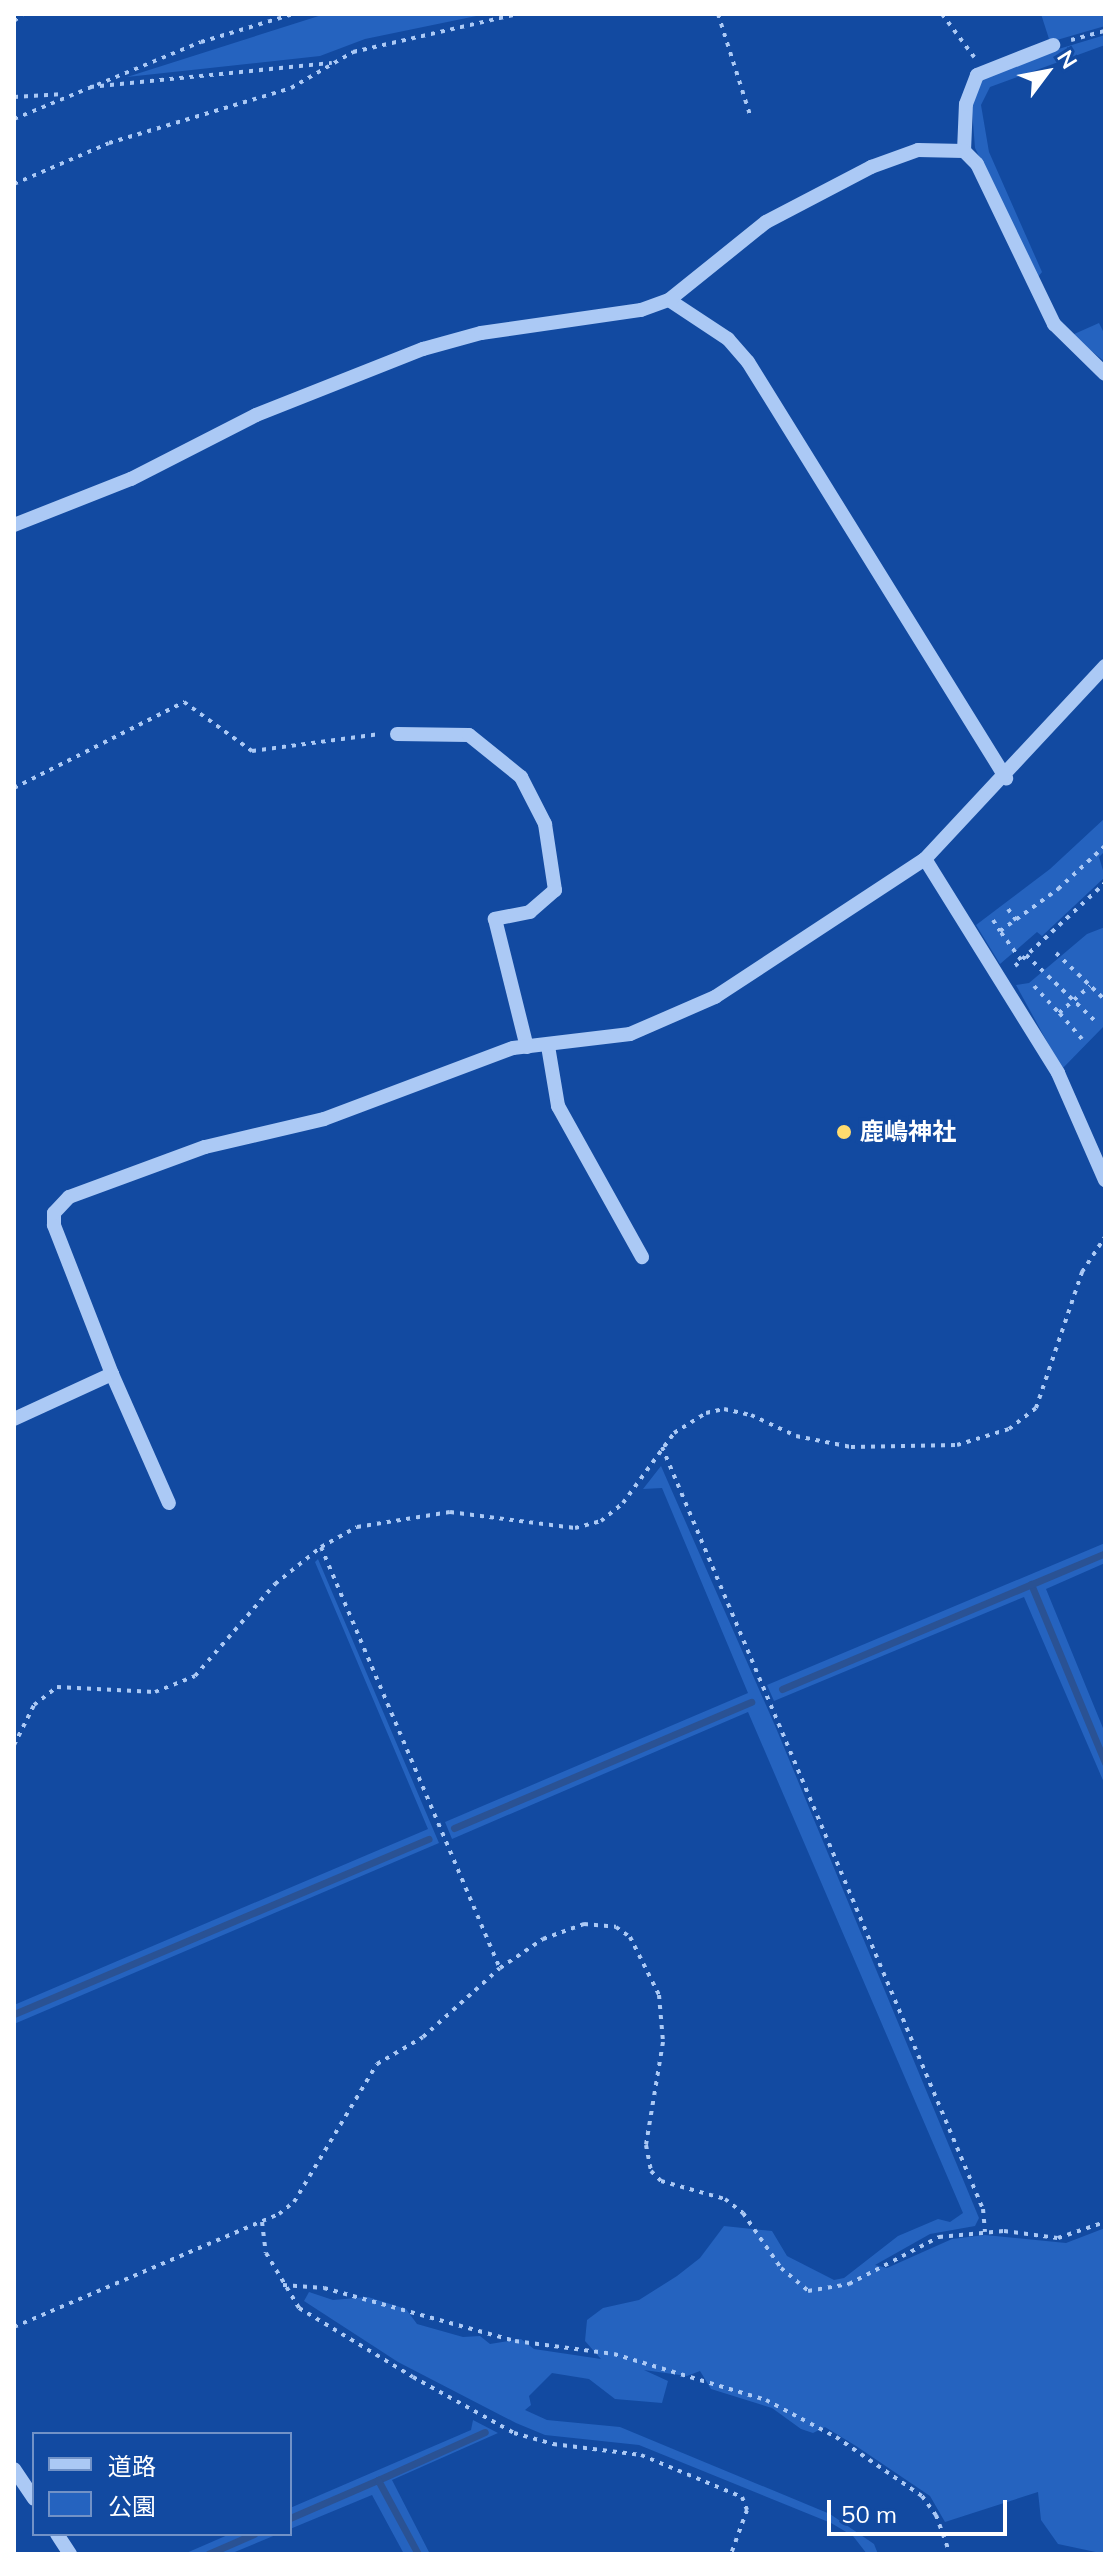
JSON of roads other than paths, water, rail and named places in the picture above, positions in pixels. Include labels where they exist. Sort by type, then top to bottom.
[{"type":"street","points":[[964,151],[966,104],[977,75],[1053,45]]},
{"type":"street","points":[[14,525],[118,485],[256,415],[423,349],[481,333],[641,310],[669,300],[766,222],[871,167],[918,150],[964,151],[977,164],[1054,324],[1105,374]]},
{"type":"street","points":[[669,300],[728,339],[748,362],[1006,778]]},
{"type":"street","points":[[169,1503],[112,1374],[54,1225],[54,1213],[69,1197],[205,1147],[324,1119],[483,1058],[527,1047],[630,1034],[686,1012],[758,972],[925,859],[1006,778],[1105,666]]},
{"type":"street","points":[[397,734],[469,735],[521,777],[545,824],[555,890],[530,912],[495,919],[527,1047]]},
{"type":"street","points":[[925,859],[1058,1073],[1105,1180]]},
{"type":"street","points":[[548,1046],[558,1106],[642,1257]]},
{"type":"street","points":[[14,1419],[112,1374]]},
{"type":"street","points":[[14,2469],[32,2496]]},
{"type":"street","points":[[58,2536],[70,2554]]},
{"type":"waterway","points":[[782,1689],[1105,1553]]},
{"type":"waterway","points":[[1031,1584],[1105,1763]]},
{"type":"waterway","points":[[454,1828],[751,1702]]},
{"type":"waterway","points":[[14,2014],[429,1839]]},
{"type":"waterway","points":[[378,2480],[485,2432]]},
{"type":"waterway","points":[[292,2517],[378,2480],[418,2554]]},
{"type":"waterway","points":[[208,2554],[249,2536]]},
{"type":"place","name":"鹿嶋神社","points":[[844,1132]]}]
